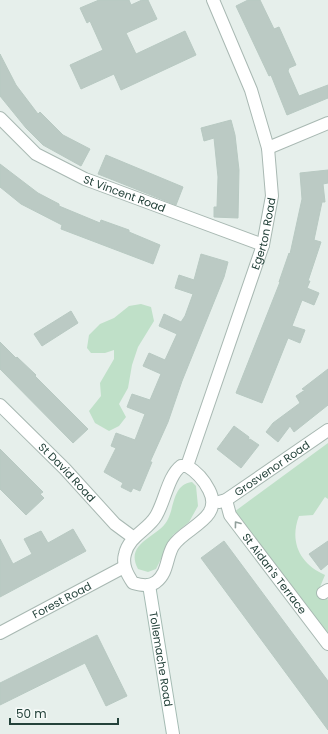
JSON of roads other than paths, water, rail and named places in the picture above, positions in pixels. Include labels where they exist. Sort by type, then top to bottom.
[{"type":"street","name":"Egerton Road","points":[[187,466],[263,245],[272,196],[268,148],[251,90],[213,0]]},
{"type":"street","name":"St Vincent Road","points":[[0,118],[36,154],[85,179],[263,245]]},
{"type":"street","points":[[268,148],[328,123]]},
{"type":"street","name":"St David Road","points":[[0,405],[65,469],[115,524],[134,538]]},
{"type":"street","name":"Grosvenor Road","points":[[214,504],[226,500],[328,430]]},
{"type":"street","points":[[181,466],[187,466],[201,477],[211,494],[214,504],[210,513],[174,545],[163,575],[156,582],[141,586],[133,583],[124,567],[125,553],[134,538],[155,518],[176,470],[181,466]]},
{"type":"street","name":"St Aidan's Terrace","points":[[226,500],[230,515],[328,644]]},
{"type":"street","name":"Forest Road","points":[[0,633],[124,567]]},
{"type":"street","name":"Tollemache Road","points":[[149,585],[173,734]]}]
